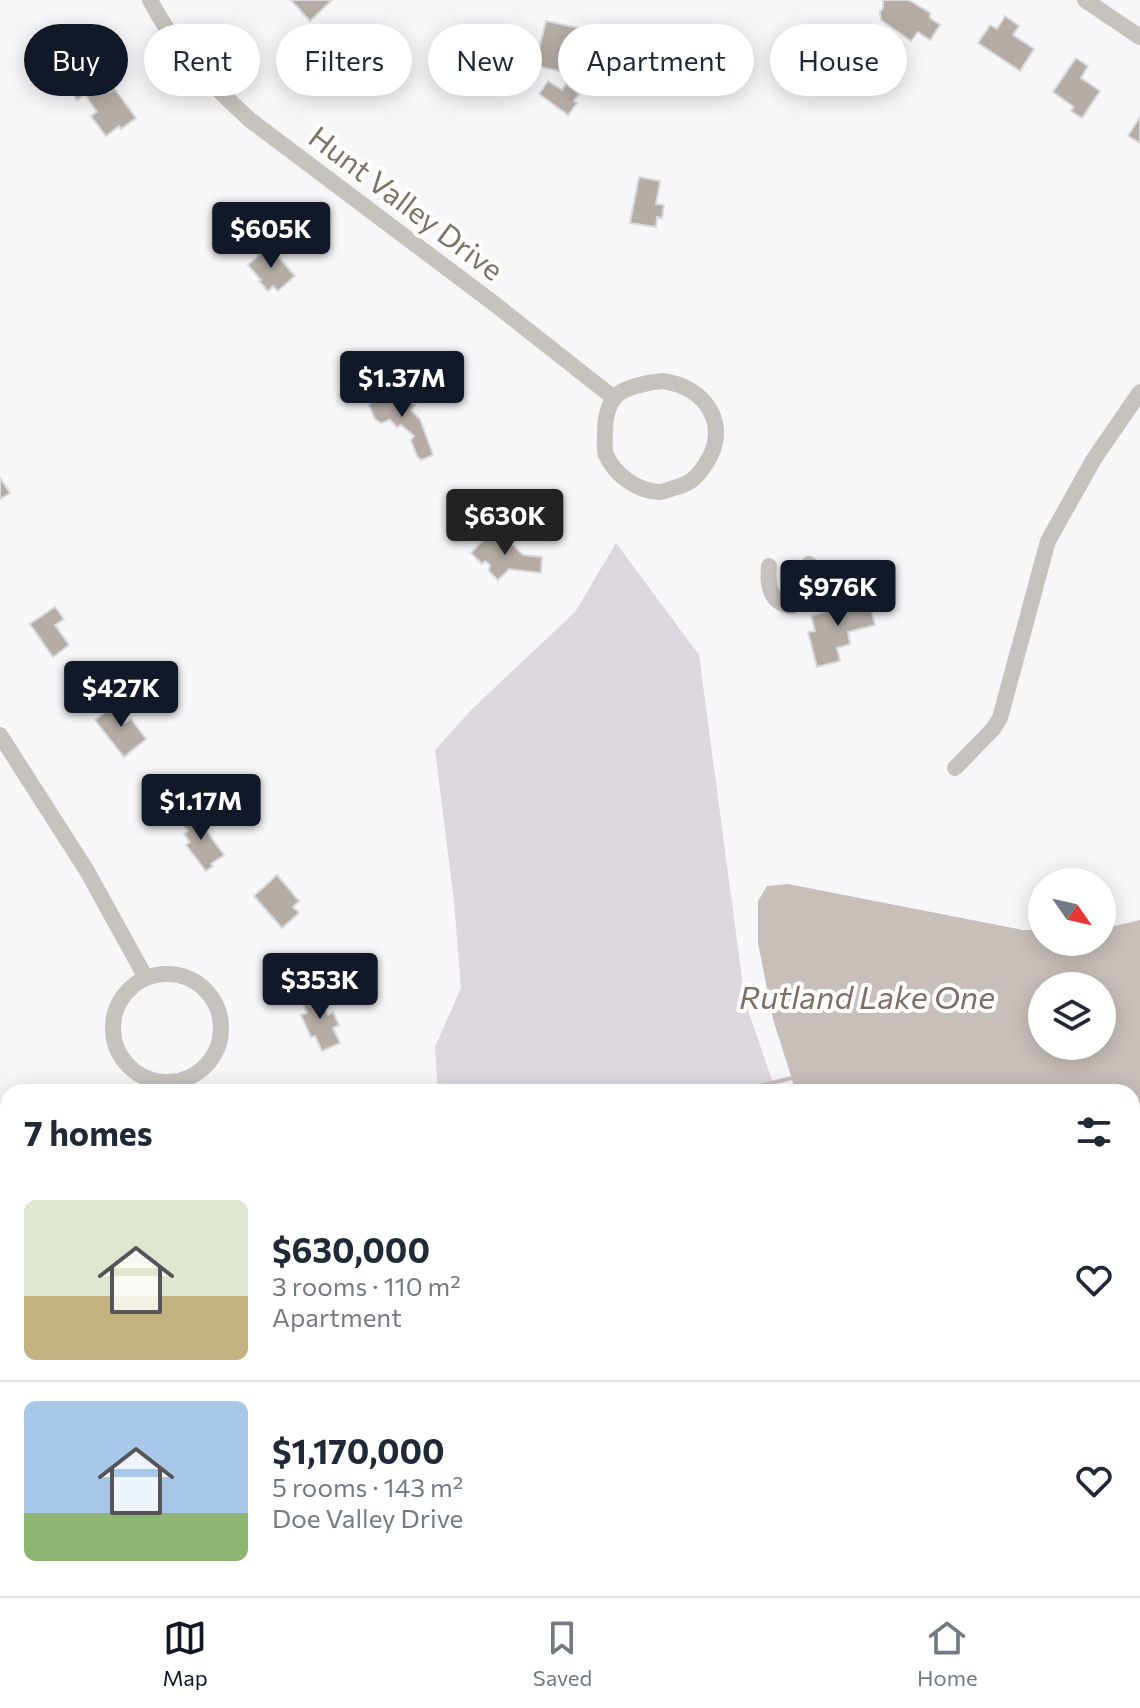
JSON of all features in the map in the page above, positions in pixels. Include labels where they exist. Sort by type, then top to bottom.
[{"type":"street","name":"Hunt Valley Drive","points":[[150,0],[182,49],[220,93],[250,120],[614,398]]},
{"type":"street","points":[[1085,0],[1140,37]]},
{"type":"street","points":[[662,381],[673,382],[697,394],[708,406],[717,428],[716,446],[698,476],[689,483],[660,492],[638,487],[619,474],[605,452],[605,423],[614,398],[618,393],[662,381]]},
{"type":"street","points":[[955,768],[1000,718],[1048,541],[1094,459],[1140,392]]},
{"type":"street","points":[[769,566],[770,592],[783,605],[792,606],[801,597],[809,564]]},
{"type":"street","points":[[0,735],[88,873],[146,978]]},
{"type":"street","points":[[161,974],[177,975],[194,981],[208,992],[217,1007],[222,1024],[220,1042],[212,1059],[200,1072],[185,1080],[150,1080],[134,1071],[120,1055],[114,1038],[114,1020],[120,1002],[131,988],[146,978],[161,974]]},
{"type":"shaded area","points":[[616,543],[699,655],[745,1001],[773,1084],[437,1084],[435,1047],[461,988],[435,750],[472,709],[575,612]]},
{"type":"water","name":"Rutland Lake One","points":[[788,884],[1028,930],[1028,956],[1116,956],[1116,926],[1140,920],[1140,1084],[793,1084],[773,1019],[758,943],[758,901],[767,886]]},
{"type":"building","points":[[291,0],[332,0],[310,21]]},
{"type":"building","points":[[883,0],[909,0],[930,13],[930,18],[940,25],[930,40],[918,32],[911,41],[907,38],[907,24],[887,24],[881,20]]},
{"type":"building","points":[[1005,16],[1019,26],[1013,35],[1034,49],[1020,71],[978,43],[990,25],[997,29]]},
{"type":"building","points":[[546,21],[560,24],[558,71],[542,67],[542,37]]},
{"type":"building","points":[[1076,58],[1088,66],[1081,78],[1100,91],[1082,118],[1071,111],[1074,107],[1053,92]]},
{"type":"building","points":[[548,81],[558,87],[558,96],[578,96],[574,101],[577,103],[568,115],[542,96]]},
{"type":"building","points":[[86,96],[120,96],[136,118],[106,136],[91,116],[97,112]]},
{"type":"building","points":[[1140,117],[1140,143],[1128,136]]},
{"type":"building","points":[[639,177],[660,181],[656,204],[664,205],[662,218],[657,217],[656,227],[630,223]]},
{"type":"building","points":[[269,246],[295,276],[278,291],[273,286],[268,291],[248,265]]},
{"type":"building","points":[[395,388],[415,405],[411,410],[420,419],[433,455],[421,460],[411,440],[414,436],[390,420],[381,423],[375,419],[369,405],[383,390],[388,394]]},
{"type":"building","points":[[0,478],[10,493],[0,499]]},
{"type":"building","points":[[499,532],[523,555],[542,557],[541,573],[509,569],[498,580],[489,571],[490,565],[485,561],[482,564],[471,553],[487,536],[494,537]]},
{"type":"building","points":[[868,596],[875,625],[848,632],[850,644],[837,648],[840,661],[817,667],[808,632],[815,631],[811,616],[825,612],[824,606]]},
{"type":"building","points":[[55,607],[64,619],[55,625],[69,645],[53,657],[30,624]]},
{"type":"building","points":[[119,701],[129,713],[122,719],[125,723],[131,719],[146,739],[124,757],[95,720]]},
{"type":"building","points":[[192,811],[224,855],[206,871],[186,845],[190,842],[184,834],[188,831],[179,819]]},
{"type":"building","points":[[277,875],[299,901],[293,907],[299,913],[282,928],[254,896]]},
{"type":"building","points":[[316,989],[328,1015],[333,1012],[339,1025],[333,1028],[340,1043],[322,1051],[315,1036],[311,1037],[301,1015],[307,1013],[300,997]]},
{"type":"waterway","points":[[767,1084],[792,1078]]}]
